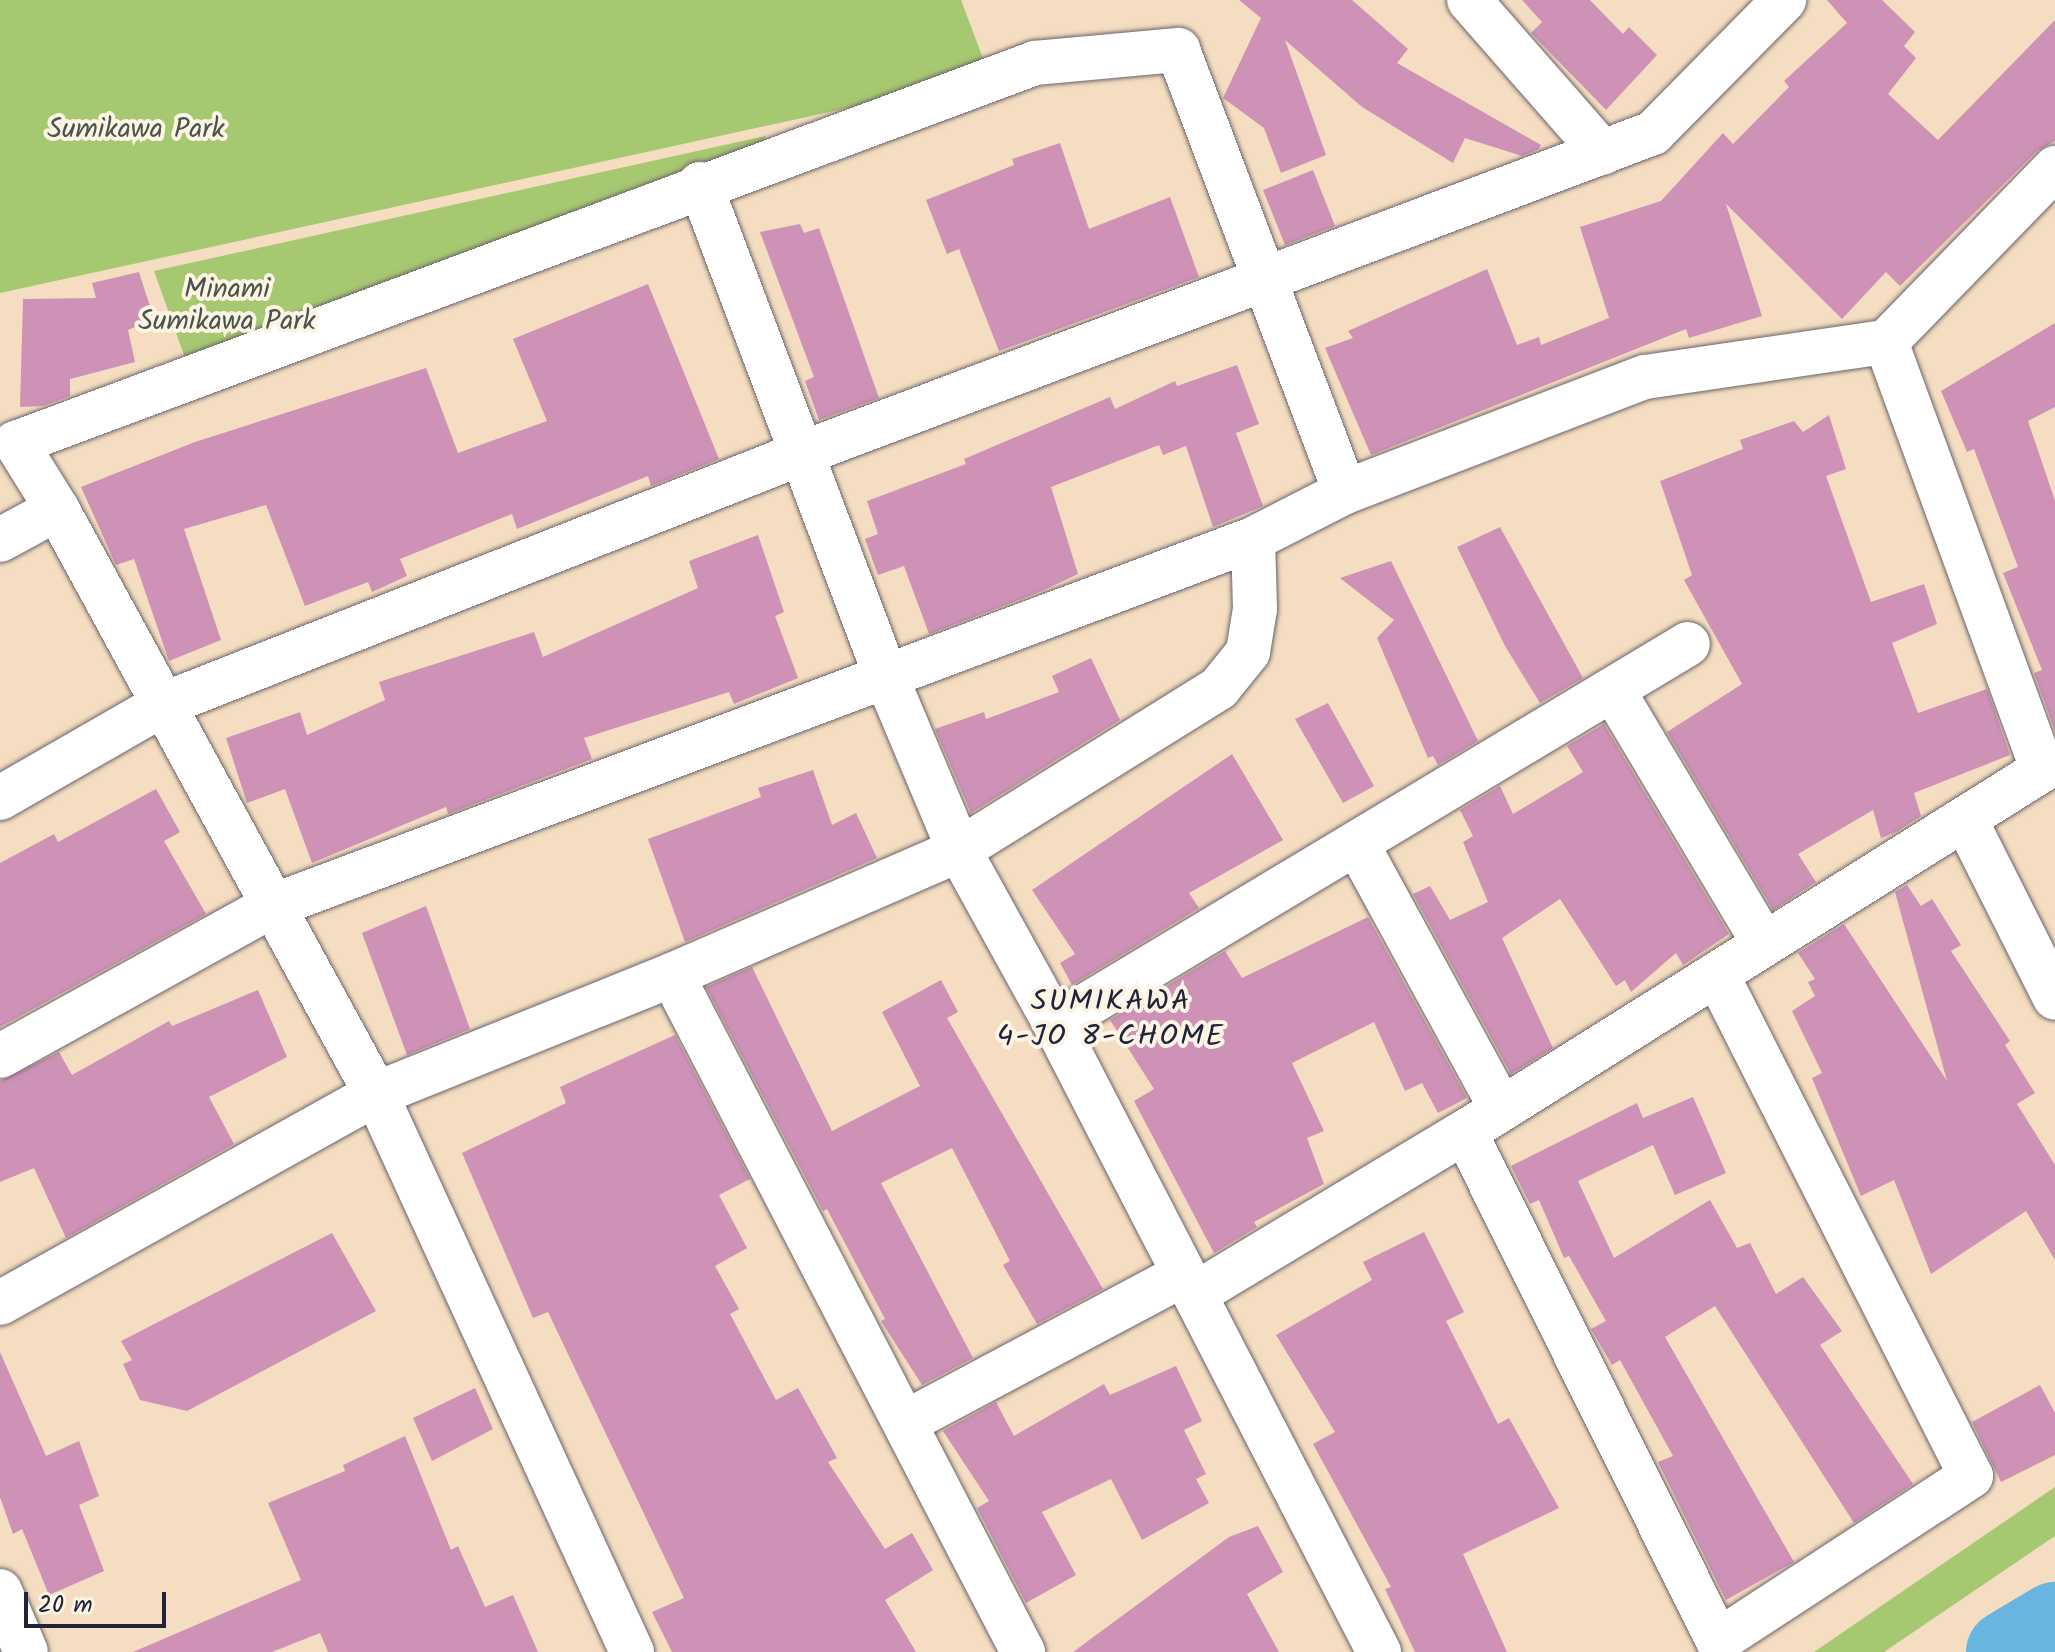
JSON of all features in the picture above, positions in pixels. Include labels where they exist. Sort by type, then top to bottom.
[{"type":"street","points":[[0,798],[162,705],[800,454],[1653,133],[1784,0]]},
{"type":"street","points":[[1476,2],[1603,153]]},
{"type":"street","points":[[632,1652],[376,1094],[270,907],[57,509],[16,443],[700,184],[1035,63],[1178,50],[1345,492]]},
{"type":"street","points":[[0,1056],[270,907],[885,674],[1253,539],[1345,492],[1645,377],[1886,342],[2055,168]]},
{"type":"street","points":[[700,184],[885,674],[959,850],[1055,1024],[1379,1652]]},
{"type":"street","points":[[906,1422],[1189,1284],[1465,1132],[2049,765],[1886,342]]},
{"type":"street","points":[[0,540],[57,509]]},
{"type":"street","points":[[0,1303],[376,1094],[672,975],[959,850],[1219,688],[1248,652],[1255,609],[1253,539]]},
{"type":"street","points":[[1055,1024],[1614,692],[1688,644]]},
{"type":"street","points":[[1614,692],[1763,942]]},
{"type":"street","points":[[1965,819],[2055,998]]},
{"type":"street","points":[[1357,844],[1501,1108]]},
{"type":"street","points":[[672,975],[1023,1652]]},
{"type":"street","points":[[1465,1132],[1718,1641],[1971,1476],[1717,975]]},
{"type":"street","points":[[0,1591],[26,1652]]},
{"type":"green space","name":"Sumikawa Park","points":[[0,0],[961,0],[990,77],[0,293]]},
{"type":"green space","name":"Minami Sumikawa Park","points":[[765,136],[772,164],[190,372],[154,271]]},
{"type":"green space","points":[[2055,1487],[2055,1536],[1884,1652],[1814,1652]]},
{"type":"building","points":[[1239,0],[1352,0],[1408,49],[1397,63],[1541,145],[1539,149],[1522,156],[1465,138],[1453,163],[1362,107],[1285,40],[1326,155],[1281,173],[1264,128],[1223,98],[1261,18]]},
{"type":"building","points":[[1522,0],[1590,0],[1623,34],[1629,27],[1657,55],[1606,110],[1531,33],[1542,22]]},
{"type":"building","points":[[1827,0],[1882,0],[1915,32],[1904,46],[1916,58],[1888,94],[1938,140],[2055,20],[2055,141],[2037,151],[1900,286],[1886,272],[1842,319],[1726,204],[1762,316],[1689,338],[1686,329],[1371,455],[1325,348],[1353,338],[1348,331],[1487,269],[1517,345],[1539,337],[1541,345],[1609,318],[1580,227],[1661,201],[1723,133],[1733,144],[1789,87],[1784,81],[1847,23]]},
{"type":"building","points":[[1060,143],[1089,229],[1170,197],[1199,277],[999,351],[959,249],[947,254],[926,200],[1014,165],[1012,159]]},
{"type":"building","points":[[1313,170],[1335,226],[1285,245],[1263,190]]},
{"type":"building","points":[[800,224],[804,233],[819,228],[879,398],[819,420],[805,381],[814,377],[760,232]]},
{"type":"building","points":[[139,272],[154,319],[128,330],[135,362],[70,379],[70,396],[43,406],[20,407],[23,299],[96,298],[92,283]]},
{"type":"building","points":[[648,284],[719,459],[651,486],[648,476],[517,529],[512,514],[400,559],[407,576],[372,592],[368,582],[305,606],[266,505],[184,529],[221,640],[169,661],[134,559],[116,565],[81,487],[195,442],[426,368],[458,453],[547,421],[513,339]]},
{"type":"building","points":[[2055,323],[2055,407],[2028,421],[2055,501],[2055,731],[2034,673],[2042,670],[2003,573],[2018,567],[1974,449],[1967,452],[1941,391]]},
{"type":"building","points":[[1237,365],[1259,424],[1236,433],[1263,506],[1213,527],[1186,446],[1163,455],[1159,445],[1051,487],[1078,574],[1042,591],[929,634],[904,566],[878,575],[865,539],[878,534],[867,501],[966,464],[964,459],[1110,397],[1115,409],[1175,381],[1177,386]]},
{"type":"building","points":[[1829,415],[1846,469],[1826,476],[1871,602],[1924,584],[1937,624],[1892,643],[1918,713],[1987,689],[2010,755],[1914,793],[1921,816],[1896,832],[1881,838],[1873,810],[1798,854],[1816,882],[1773,910],[1667,732],[1742,684],[1684,580],[1692,575],[1660,481],[1743,449],[1740,440],[1794,421],[1803,432]]},
{"type":"building","points":[[1500,527],[1583,678],[1540,703],[1505,646],[1457,547]]},
{"type":"building","points":[[758,535],[784,612],[775,616],[798,678],[734,704],[729,692],[584,738],[592,759],[448,814],[446,807],[312,863],[285,789],[247,803],[226,738],[300,712],[307,735],[385,700],[379,682],[534,632],[543,657],[698,588],[689,561]]},
{"type":"building","points":[[1391,561],[1478,741],[1438,765],[1433,756],[1428,758],[1377,638],[1394,620],[1340,578]]},
{"type":"building","points":[[1091,658],[1120,720],[971,813],[935,729],[984,712],[986,719],[1059,692],[1052,676]]},
{"type":"building","points":[[1328,703],[1374,786],[1343,803],[1295,719]]},
{"type":"building","points":[[1604,724],[1729,934],[1683,965],[1676,953],[1631,992],[1625,980],[1616,986],[1560,899],[1502,938],[1553,1048],[1511,1074],[1413,894],[1430,886],[1450,920],[1488,902],[1463,842],[1473,836],[1460,810],[1500,786],[1513,814],[1583,772],[1567,746]]},
{"type":"building","points":[[1232,754],[1283,840],[1189,893],[1199,908],[1072,985],[1060,963],[1075,954],[1032,890]]},
{"type":"building","points":[[813,770],[832,825],[856,813],[877,858],[685,942],[648,839],[761,797],[758,788]]},
{"type":"building","points":[[156,789],[180,832],[164,841],[206,914],[0,1027],[0,863],[54,834],[58,842]]},
{"type":"building","points":[[1907,885],[1921,906],[1932,899],[1961,945],[1951,951],[2010,1041],[2005,1045],[2035,1093],[2017,1104],[2055,1165],[2055,1260],[2026,1211],[1931,1274],[1894,1180],[1861,1196],[1812,1078],[1822,1073],[1792,1011],[1815,996],[1808,982],[1815,979],[1798,953],[1844,924],[1947,1081],[1895,892]]},
{"type":"building","points":[[426,906],[470,1029],[407,1055],[362,933]]},
{"type":"building","points":[[1368,917],[1467,1098],[1438,1113],[1422,1083],[1405,1091],[1374,1022],[1292,1063],[1324,1131],[1307,1138],[1324,1184],[1254,1222],[1257,1227],[1214,1253],[1134,1101],[1154,1089],[1110,1020],[1225,951],[1242,978]]},
{"type":"building","points":[[752,967],[832,1131],[920,1086],[882,1012],[941,980],[958,1012],[947,1018],[1103,1289],[1037,1324],[1003,1265],[1010,1261],[952,1148],[881,1183],[973,1358],[922,1385],[881,1321],[885,1319],[827,1209],[823,1211],[706,987]]},
{"type":"building","points":[[258,990],[287,1057],[209,1097],[234,1144],[66,1238],[34,1168],[0,1182],[0,1081],[59,1052],[72,1075],[169,1021],[172,1026]]},
{"type":"building","points":[[675,1035],[750,1179],[719,1195],[747,1248],[715,1266],[739,1309],[730,1314],[776,1400],[798,1388],[837,1458],[828,1462],[885,1549],[912,1533],[933,1570],[885,1600],[916,1652],[672,1652],[652,1612],[684,1598],[548,1312],[533,1318],[462,1153],[566,1103],[560,1087]]},
{"type":"building","points":[[1693,1097],[1726,1173],[1675,1195],[1653,1145],[1578,1181],[1614,1258],[1710,1200],[1737,1248],[1750,1243],[1776,1294],[1803,1277],[1842,1331],[1820,1345],[1913,1484],[1854,1523],[1715,1306],[1665,1337],[1794,1562],[1726,1600],[1658,1462],[1673,1456],[1620,1360],[1612,1365],[1591,1329],[1606,1321],[1569,1256],[1564,1258],[1539,1200],[1530,1204],[1511,1166],[1637,1103],[1643,1118]]},
{"type":"building","points":[[1424,1232],[1464,1312],[1446,1321],[1498,1424],[1509,1418],[1559,1508],[1463,1554],[1507,1652],[1415,1652],[1385,1589],[1391,1587],[1313,1444],[1335,1432],[1276,1335],[1372,1280],[1363,1262]]},
{"type":"building","points":[[332,1233],[376,1311],[187,1411],[140,1400],[123,1364],[132,1360],[121,1341]]},
{"type":"building","points":[[0,1352],[46,1456],[79,1441],[99,1496],[79,1505],[104,1571],[49,1595],[22,1529],[13,1534],[0,1497]]},
{"type":"building","points":[[1176,1366],[1202,1421],[1184,1430],[1206,1474],[1196,1479],[1209,1503],[1142,1540],[1111,1479],[1042,1512],[1076,1575],[1026,1603],[977,1508],[989,1501],[943,1431],[996,1402],[1014,1436],[1104,1384],[1110,1395]]},
{"type":"building","points":[[2040,1385],[2055,1413],[2055,1455],[2001,1482],[1972,1422]]},
{"type":"building","points":[[475,1388],[493,1429],[432,1461],[413,1418]]},
{"type":"building","points":[[405,1436],[451,1550],[458,1546],[485,1607],[513,1595],[538,1652],[328,1652],[320,1633],[272,1652],[133,1652],[301,1580],[268,1503],[345,1471],[343,1465]]},
{"type":"building","points":[[1258,1526],[1283,1572],[1247,1594],[1279,1652],[1073,1652],[1229,1537]]},
{"type":"waterway","points":[[2008,1652],[2055,1624]]},
{"type":"district","name":"SUMIKAWA 4-JO 8-CHOME","points":[[1111,1019]]}]
